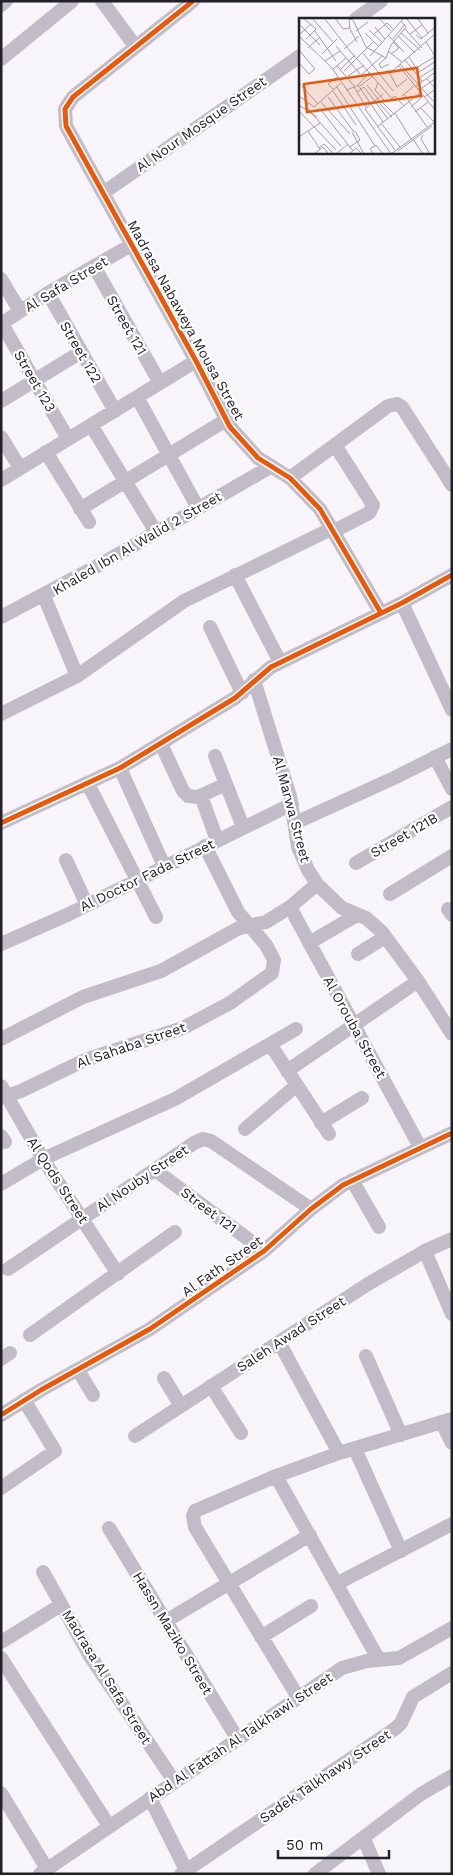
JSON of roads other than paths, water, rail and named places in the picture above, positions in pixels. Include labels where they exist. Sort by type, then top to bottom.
[{"type":"street","points":[[1,5],[6,1]]},
{"type":"street","points":[[1,59],[72,1]]},
{"type":"street","points":[[102,1],[135,46],[193,1]]},
{"type":"street","points":[[357,18],[381,1]]},
{"type":"street","name":"Madrasa Nabaweya Mousa Street","points":[[135,46],[73,96],[65,109],[66,126],[196,361],[226,420],[258,458],[290,478],[316,504],[334,529],[381,613]]},
{"type":"street","name":"Al Nour Mosque Street","points":[[103,193],[299,57]]},
{"type":"street","name":"Al Safa Street","points":[[1,324],[48,293],[95,268],[132,244]]},
{"type":"street","name":"Street 121","points":[[95,268],[160,383]]},
{"type":"street","points":[[1,279],[20,312]]},
{"type":"street","name":"Street 122","points":[[48,293],[115,411]]},
{"type":"street","name":"Street 123","points":[[1,324],[68,439]]},
{"type":"street","points":[[1,401],[81,352]]},
{"type":"street","points":[[1,480],[196,361]]},
{"type":"street","points":[[137,397],[198,508]]},
{"type":"street","points":[[290,478],[388,406],[397,404],[404,409],[452,485]]},
{"type":"street","points":[[80,509],[226,420]]},
{"type":"street","points":[[91,425],[156,532]]},
{"type":"street","points":[[1,437],[20,468]]},
{"type":"street","points":[[1,714],[77,676],[166,611],[235,576],[369,513],[373,505],[335,445]]},
{"type":"street","points":[[46,452],[89,522]]},
{"type":"street","name":"Khaled Ibn Al Walid 2 Street","points":[[1,617],[44,596],[272,466]]},
{"type":"street","points":[[1,823],[120,768],[162,744],[242,692],[254,680],[280,662],[381,613],[452,574]]},
{"type":"street","points":[[235,576],[280,662]]},
{"type":"street","points":[[44,596],[77,676]]},
{"type":"street","points":[[402,602],[452,710]]},
{"type":"street","points":[[210,628],[242,692]]},
{"type":"street","name":"Al Marwa Street","points":[[254,680],[292,804],[302,859],[318,884],[342,908],[370,922],[385,936],[418,981],[452,1034]]},
{"type":"street","points":[[162,744],[185,794],[194,798],[226,784]]},
{"type":"street","points":[[295,823],[452,749]]},
{"type":"street","points":[[215,756],[243,827]]},
{"type":"street","points":[[435,757],[452,789]]},
{"type":"street","points":[[120,768],[164,866]]},
{"type":"street","points":[[88,784],[156,917]]},
{"type":"street","points":[[201,796],[211,843],[238,912],[251,926]]},
{"type":"street","name":"Al Doctor Fada Street","points":[[1,944],[87,905],[292,804]]},
{"type":"street","name":"Street 121B","points":[[356,863],[452,807]]},
{"type":"street","points":[[390,894],[452,856]]},
{"type":"street","points":[[66,860],[87,905]]},
{"type":"street","points":[[1,1039],[83,997],[161,971],[239,928],[266,922],[290,907],[318,884]]},
{"type":"street","name":"Al Orouba Street","points":[[290,907],[420,1147]]},
{"type":"street","points":[[309,943],[358,915]]},
{"type":"street","name":"Al Sahaba Street","points":[[3,1094],[85,1060],[183,1028],[230,1003],[265,979],[274,969],[274,960],[266,945],[251,926]]},
{"type":"street","points":[[358,954],[385,936]]},
{"type":"street","points":[[288,1071],[418,981]]},
{"type":"street","points":[[1,1184],[44,1159],[175,1099],[296,1029]]},
{"type":"street","points":[[270,1044],[325,1129],[362,1098]]},
{"type":"street","points":[[245,1128],[297,1085]]},
{"type":"street","name":"Al Qods Street","points":[[3,1094],[118,1274]]},
{"type":"street","name":"Al Fath Street","points":[[1,1415],[150,1329],[264,1251],[311,1209],[352,1180],[452,1133]]},
{"type":"street","name":"Al Nouby Street","points":[[8,1269],[194,1143],[203,1139],[211,1141],[311,1209]]},
{"type":"street","name":"Street 121","points":[[155,1170],[264,1251]]},
{"type":"street","points":[[352,1180],[379,1227]]},
{"type":"street","points":[[30,1335],[175,1232]]},
{"type":"street","name":"Saleh Awad Street","points":[[135,1436],[368,1284],[425,1251],[452,1239]]},
{"type":"street","points":[[425,1251],[452,1314]]},
{"type":"street","points":[[279,1342],[339,1453]]},
{"type":"street","points":[[366,1356],[401,1435]]},
{"type":"street","points":[[78,1370],[93,1395]]},
{"type":"street","points":[[164,1378],[182,1406]]},
{"type":"street","points":[[211,1386],[240,1434]]},
{"type":"street","points":[[1,1488],[55,1451],[24,1400]]},
{"type":"street","points":[[298,1697],[196,1527],[193,1516],[199,1508],[276,1476],[339,1453],[447,1421],[452,1443]]},
{"type":"street","points":[[355,1449],[401,1551]]},
{"type":"street","points":[[276,1476],[338,1583],[379,1660]]},
{"type":"street","points":[[338,1583],[452,1524]]},
{"type":"street","name":"Hassn Maziko Street","points":[[109,1528],[238,1738]]},
{"type":"street","points":[[166,1620],[310,1535]]},
{"type":"street","name":"Madrasa Al Safa Street","points":[[43,1572],[94,1662],[174,1781]]},
{"type":"street","points":[[1,1642],[61,1605]]},
{"type":"street","points":[[262,1637],[311,1606]]},
{"type":"street","name":"Abd Al Fattah Al Talkhawi Street","points":[[44,1872],[174,1781],[342,1668],[367,1661],[399,1658],[452,1628]]},
{"type":"street","points":[[1,1658],[109,1826]]},
{"type":"street","name":"Sadek Talkhawy Street","points":[[185,1873],[396,1728],[404,1717],[413,1697],[452,1673]]},
{"type":"street","points":[[315,1874],[364,1839],[421,1794],[452,1776]]},
{"type":"street","points":[[1,1793],[44,1872]]},
{"type":"street","points":[[150,1798],[185,1873]]},
{"type":"street","points":[[364,1839],[379,1874]]}]
